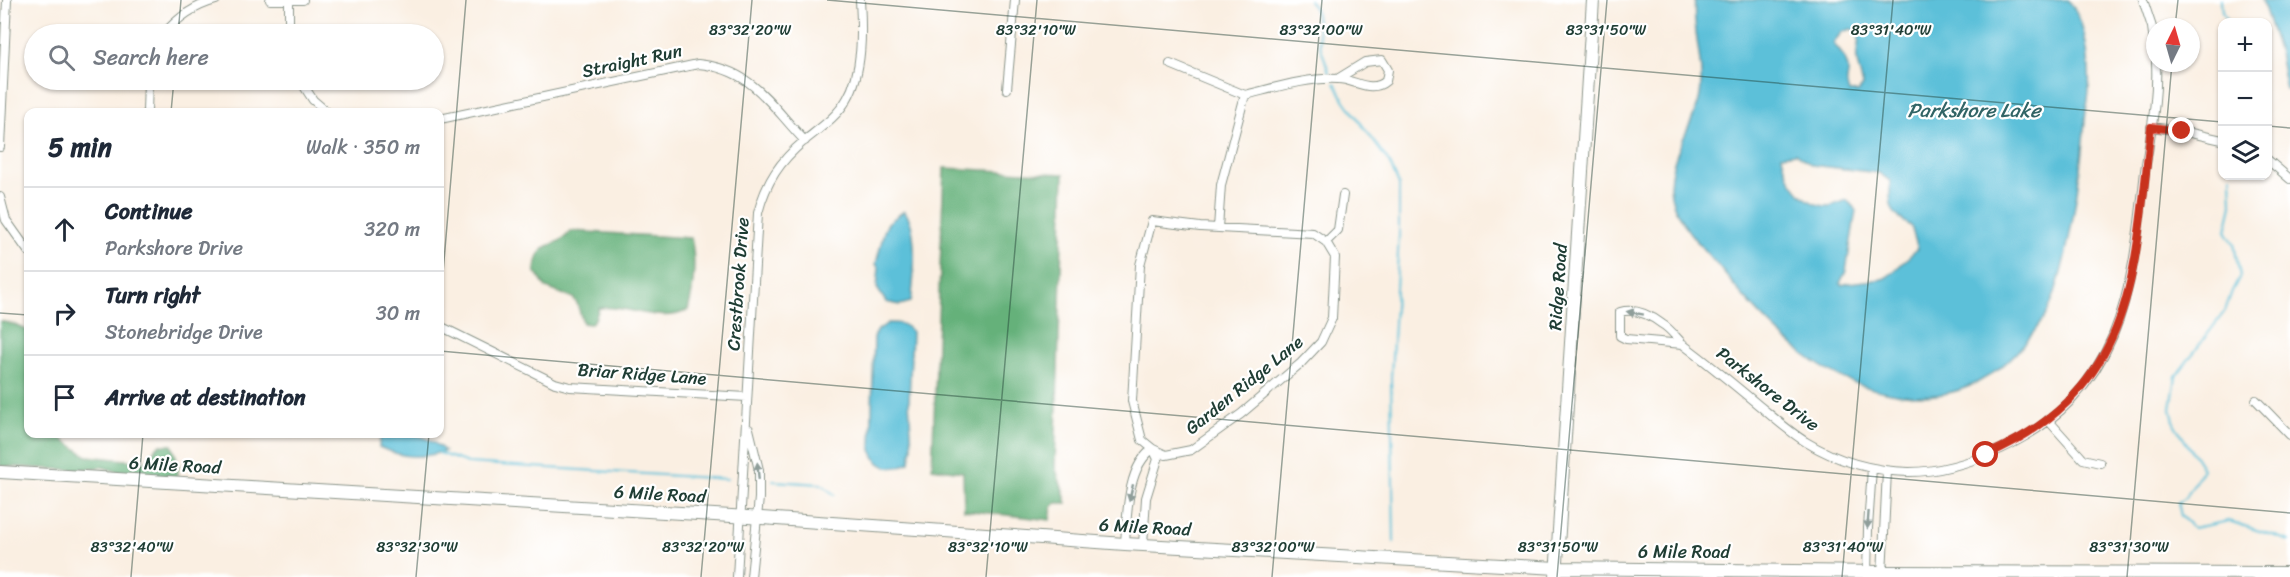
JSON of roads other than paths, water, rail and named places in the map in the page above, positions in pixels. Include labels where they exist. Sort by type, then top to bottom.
[{"type":"street","points":[[0,147],[7,0]]},
{"type":"street","points":[[173,24],[189,11],[216,0]]},
{"type":"street","points":[[270,0],[303,0]]},
{"type":"street","name":"Crestbrook Drive","points":[[737,577],[758,213],[770,178],[781,164],[836,114],[847,100],[858,68],[860,0]]},
{"type":"street","points":[[1007,89],[1015,0]]},
{"type":"street","name":"Ridge Road","points":[[1556,572],[1593,0]]},
{"type":"street","points":[[2143,0],[2149,18]]},
{"type":"street","points":[[289,1],[290,24]]},
{"type":"street","points":[[1170,64],[1245,95],[1295,83],[1339,78],[1371,60],[1382,60],[1388,70],[1386,81],[1375,87],[1353,84],[1339,78]]},
{"type":"street","name":"Straight Run","points":[[444,118],[698,64],[726,69],[750,81],[805,141]]},
{"type":"street","name":"Parkshore Drive","points":[[1683,344],[1626,339],[1620,336],[1620,312],[1635,310],[1663,324],[1683,344],[1804,441],[1837,458],[1887,471],[1922,471],[1958,465],[2017,441],[2048,420],[2074,396],[2107,351],[2120,321],[2131,280],[2151,127],[2155,72]]},
{"type":"street","points":[[147,108],[148,90]]},
{"type":"street","points":[[306,90],[322,108]]},
{"type":"street","points":[[1218,228],[1221,184],[1245,95]]},
{"type":"street","points":[[2151,127],[2218,139]]},
{"type":"street","points":[[2272,163],[2290,179]]},
{"type":"street","points":[[1143,545],[1146,498],[1158,459],[1153,449],[1142,440],[1132,401],[1140,265],[1152,221],[1313,234],[1326,242],[1338,231],[1343,195]]},
{"type":"street","points":[[0,197],[6,220],[24,245]]},
{"type":"street","name":"Garden Ridge Lane","points":[[1153,449],[1166,455],[1191,450],[1241,414],[1301,363],[1321,342],[1332,318],[1335,257],[1326,242]]},
{"type":"street","name":"Briar Ridge Lane","points":[[444,328],[555,383],[570,387],[747,397]]},
{"type":"street","points":[[2256,400],[2290,435]]},
{"type":"street","points":[[2048,420],[2083,459],[2100,463]]},
{"type":"street","name":"Crestbrook Drive","points":[[747,425],[759,470],[751,577]]},
{"type":"street","points":[[1125,544],[1129,494],[1142,456],[1153,449]]},
{"type":"street","points":[[1868,574],[1872,468]]},
{"type":"street","points":[[1882,574],[1887,471]]},
{"type":"street","name":"6 Mile Road","points":[[0,472],[742,517],[1556,572],[2290,573]]},
{"type":"water","name":"Parkshore Lake","points":[[1695,0],[2068,0],[2081,23],[2089,69],[2088,98],[2074,215],[2060,276],[2049,308],[2031,336],[1999,369],[1980,381],[1958,390],[1935,395],[1911,396],[1864,386],[1821,366],[1791,344],[1770,325],[1702,248],[1677,213],[1670,191],[1673,165],[1694,115],[1701,91],[1694,13]],"holes":[[[1851,29],[1857,31],[1859,38],[1857,57],[1863,86],[1858,92],[1849,92],[1847,64],[1833,43],[1842,32]],[[1796,153],[1812,165],[1879,173],[1890,181],[1892,208],[1898,217],[1911,226],[1918,249],[1885,278],[1842,285],[1840,283],[1846,271],[1856,210],[1847,200],[1829,206],[1811,202],[1803,196],[1791,181],[1782,155]]]},
{"type":"water","points":[[2262,0],[2290,0],[2290,90],[2286,90],[2272,31],[2272,18],[2268,18]]},
{"type":"water","points":[[904,211],[912,228],[914,268],[911,302],[900,305],[886,302],[877,288],[879,268],[876,264],[888,223]]},
{"type":"water","points":[[888,323],[902,324],[912,332],[909,401],[912,447],[910,462],[891,468],[882,465],[871,450],[874,337],[878,330]]},
{"type":"water","points":[[380,438],[426,438],[445,451],[412,456],[379,447]]},
{"type":"waterway","points":[[1309,0],[1315,9],[1320,45],[1329,72]]},
{"type":"waterway","points":[[2221,0],[2222,12],[2226,18]]},
{"type":"waterway","points":[[1335,83],[1345,101],[1390,164],[1399,185],[1399,235],[1391,377],[1394,542]]},
{"type":"waterway","points":[[2231,180],[2232,205],[2226,231],[2234,244],[2240,276],[2225,311],[2176,376],[2171,409],[2175,425],[2203,469],[2185,498],[2178,502],[2181,516],[2193,528],[2229,521],[2290,541]]},
{"type":"waterway","points":[[439,453],[468,463],[727,479]]},
{"type":"waterway","points":[[773,481],[821,484],[835,495]]}]
